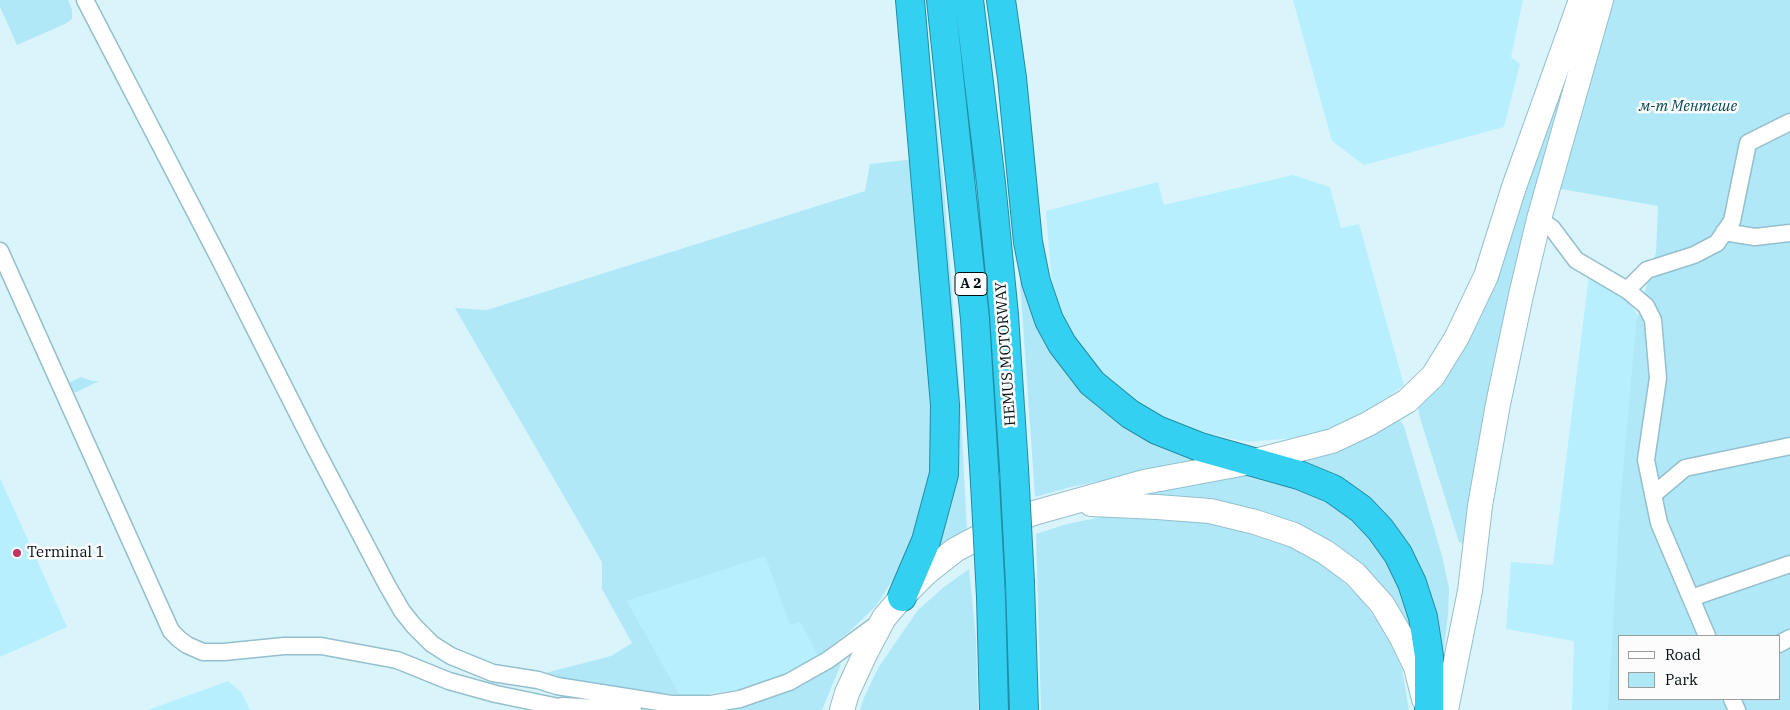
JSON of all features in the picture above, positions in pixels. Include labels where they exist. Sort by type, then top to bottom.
[{"type":"highway","points":[[902,597],[926,541],[944,474],[945,405],[910,0]]},
{"type":"highway","name":"HEMUS MOTORWAY","points":[[941,0],[974,309],[991,597],[994,710]]},
{"type":"highway","name":"HEMUS MOTORWAY","points":[[970,0],[1000,277],[1014,468],[1024,710]]},
{"type":"highway","points":[[1001,0],[1012,78],[1028,242],[1049,320],[1062,344],[1092,383],[1130,414],[1157,430],[1200,447],[1300,475],[1333,489],[1361,509],[1380,529],[1398,554],[1412,584],[1423,617],[1428,656],[1428,710]]},
{"type":"main road","points":[[842,710],[847,693],[884,618],[926,573],[955,550],[992,530],[1034,512],[1144,482],[1250,462],[1332,441],[1368,424],[1407,401],[1433,376],[1457,337],[1486,276],[1514,187],[1581,0]]},
{"type":"main road","points":[[1446,710],[1470,592],[1480,506],[1498,404],[1539,219],[1601,0]]},
{"type":"main road","points":[[1070,503],[1157,506],[1210,512],[1255,522],[1294,535],[1325,552],[1355,574],[1382,604],[1402,636],[1416,668],[1428,710]]},
{"type":"street","points":[[85,0],[220,260],[314,448],[387,585],[402,611],[414,626],[440,649],[451,656],[492,673],[538,680],[557,686],[671,704],[711,704],[740,699],[788,682],[828,660],[855,642],[884,618]]},
{"type":"street","points":[[1627,290],[1647,270],[1694,255],[1717,243],[1732,221],[1748,143],[1790,122]]},
{"type":"street","points":[[1539,219],[1552,228],[1576,260],[1627,290],[1646,306],[1652,320],[1658,378],[1646,460],[1652,495],[1658,522],[1707,635]]},
{"type":"street","points":[[1724,232],[1755,237],[1790,232]]},
{"type":"street","points":[[0,252],[172,631],[178,639],[203,652],[224,652],[284,646],[321,646],[397,660],[449,681],[553,708],[573,710]]},
{"type":"street","points":[[1652,495],[1685,468],[1790,446]]},
{"type":"street","points":[[1691,598],[1790,564]]},
{"type":"street","points":[[553,708],[608,707],[633,710]]},
{"type":"shaded area","points":[[1293,0],[1523,0],[1511,57],[1520,64],[1504,127],[1364,165],[1332,141]]},
{"type":"shaded area","points":[[1293,175],[1330,187],[1341,228],[1359,224],[1404,385],[1347,422],[1305,437],[1248,442],[1183,427],[1156,416],[1128,400],[1068,341],[1052,287],[1046,211],[1158,182],[1164,205]]},
{"type":"shaded area","points":[[1589,275],[1622,294],[1641,319],[1618,635],[1618,700],[1642,710],[1572,710],[1574,641],[1506,629],[1511,562],[1553,565]]},
{"type":"shaded area","name":"Terminal 1","points":[[0,478],[67,627],[0,657]]},
{"type":"shaded area","points":[[765,555],[790,624],[800,621],[818,656],[778,677],[738,690],[700,695],[680,695],[627,601]]},
{"type":"shaded area","points":[[228,681],[241,692],[250,710],[148,710]]},
{"type":"green space","points":[[0,0],[68,0],[72,10],[72,19],[65,24],[17,45],[0,7]]},
{"type":"green space","name":"м-т Ментeше","points":[[1613,0],[1790,0],[1790,710],[1608,710],[1620,507],[1636,324],[1656,252],[1658,206],[1556,188]]},
{"type":"green space","points":[[1580,35],[1466,541],[1463,544],[1459,542],[1418,407]]},
{"type":"green space","points":[[928,39],[944,187],[960,393],[967,533],[932,553],[943,522],[923,48]]},
{"type":"green space","points":[[916,159],[935,455],[926,508],[905,561],[876,606],[849,632],[818,656],[800,622],[790,625],[765,556],[627,601],[680,695],[644,692],[534,676],[611,656],[632,643],[602,589],[602,562],[455,308],[487,310],[865,191],[870,164]]},
{"type":"green space","points":[[1020,281],[1031,292],[1052,353],[1074,382],[1096,406],[1146,440],[1203,460],[1071,487],[1035,497]]},
{"type":"green space","points":[[81,377],[92,381],[99,381],[77,392],[70,391],[68,383]]},
{"type":"green space","points":[[1398,419],[1404,426],[1442,556],[1449,588],[1448,615],[1437,710],[1389,532],[1276,464]]},
{"type":"green space","points":[[1240,472],[1309,490],[1357,520],[1392,565],[1409,617],[1416,656],[1356,565],[1132,494]]},
{"type":"green space","points":[[1106,516],[1189,520],[1227,526],[1267,535],[1300,550],[1333,572],[1360,598],[1383,628],[1402,669],[1409,710],[1041,710],[1036,534],[1067,524]]},
{"type":"green space","points":[[969,569],[976,638],[978,710],[860,710],[878,668],[918,610],[944,587]]},
{"type":"green space","points":[[839,663],[841,664],[822,710],[723,710],[800,684]]},
{"type":"place","name":"Terminal 1","points":[[17,553]]}]
